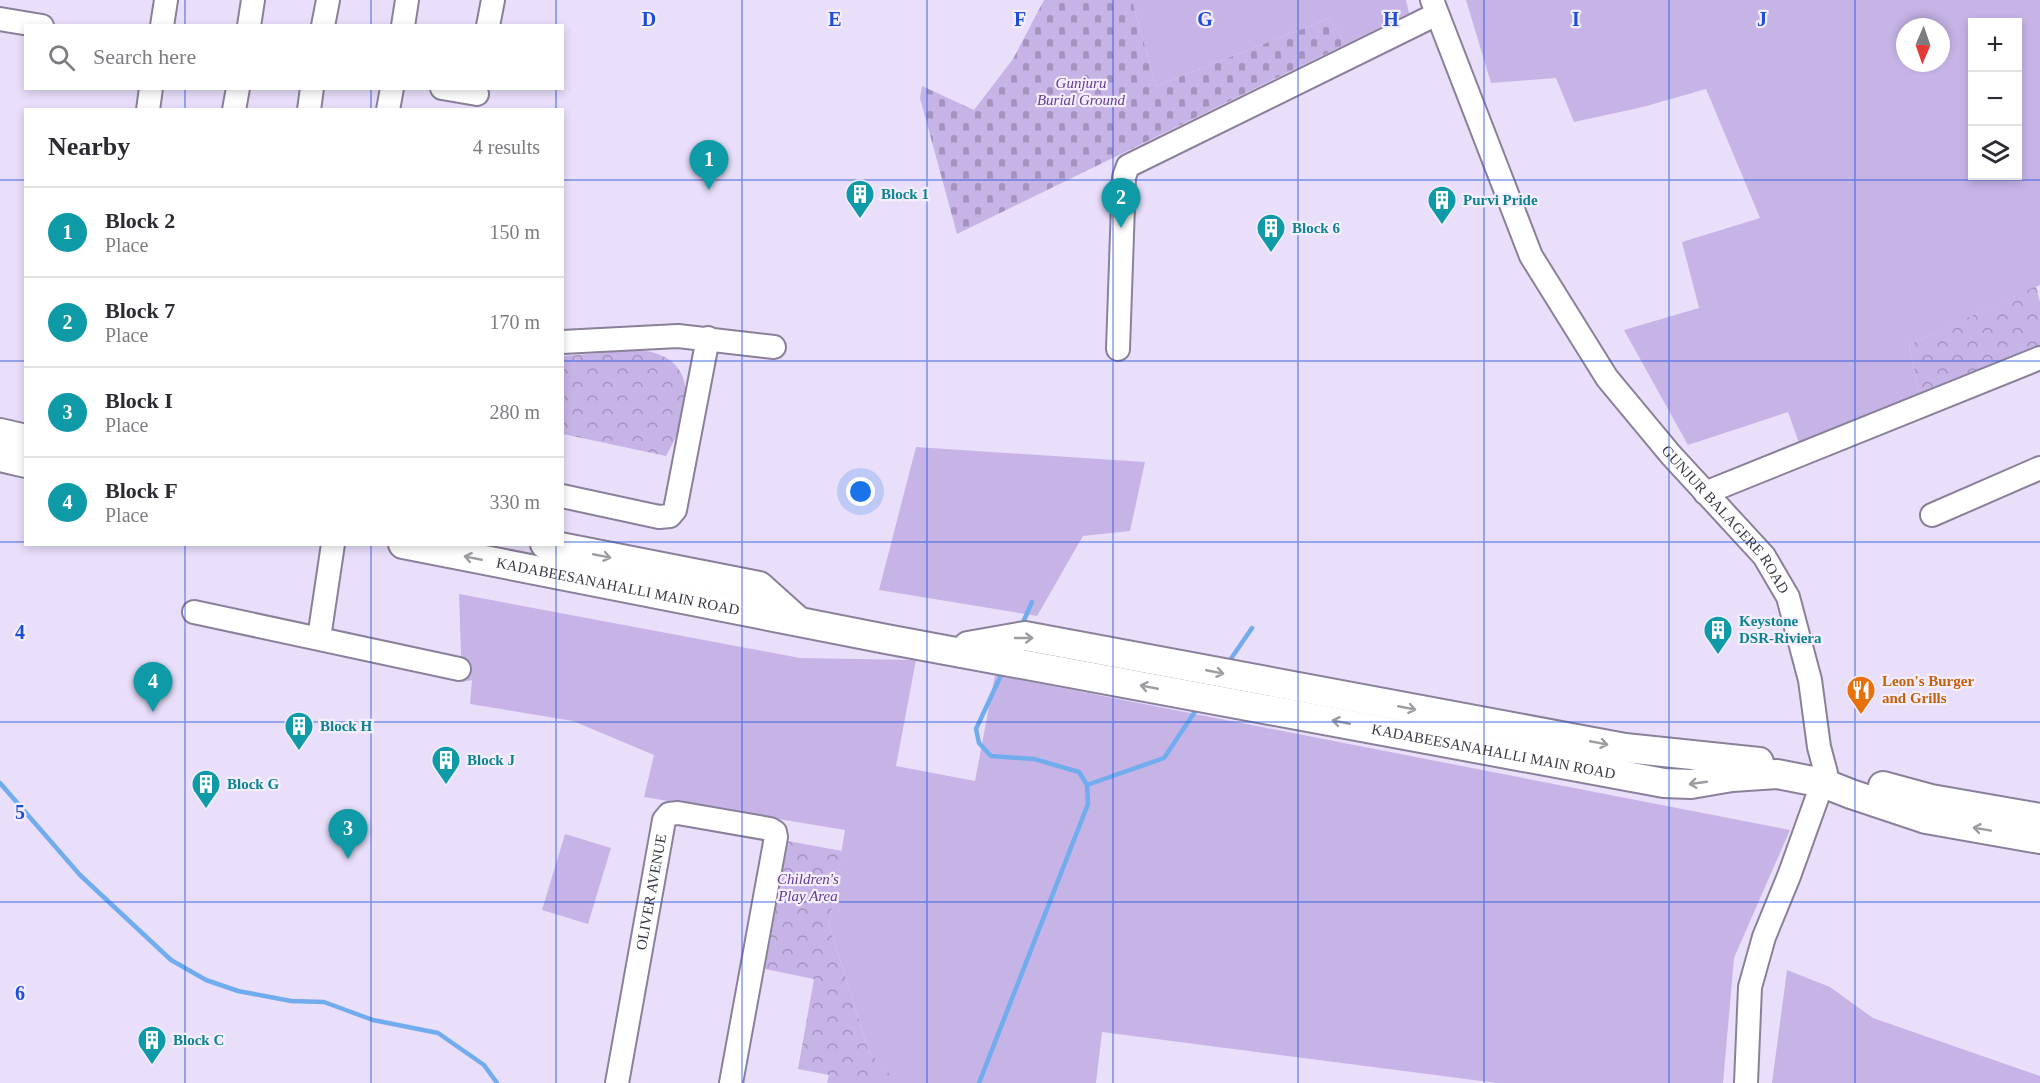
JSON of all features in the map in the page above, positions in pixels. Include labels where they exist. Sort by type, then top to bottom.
[{"type":"main road","points":[[0,434],[24,439]]},
{"type":"main road","points":[[0,457],[24,463]]},
{"type":"main road","name":"KADABEESANAHALLI MAIN ROAD","points":[[413,546],[945,649],[1664,783],[1691,784],[1732,777],[1777,774],[1853,778],[1931,799],[2040,818]]},
{"type":"main road","name":"KADABEESANAHALLI MAIN ROAD","points":[[554,546],[759,586],[798,621]]},
{"type":"main road","name":"KADABEESANAHALLI MAIN ROAD","points":[[1824,778],[1851,794],[1926,819],[2040,839]]},
{"type":"street","points":[[162,24],[166,0]]},
{"type":"street","points":[[249,24],[253,0]]},
{"type":"street","points":[[323,24],[328,0]]},
{"type":"street","points":[[403,24],[407,0]]},
{"type":"street","points":[[488,24],[493,0]]},
{"type":"street","points":[[1118,349],[1125,177],[1128,166],[1434,7]]},
{"type":"street","name":"GUNJUR BALAGERE ROAD","points":[[1434,7],[1531,256],[1607,378],[1671,455],[1764,556],[1788,597],[1810,680],[1824,778]]},
{"type":"street","points":[[0,19],[30,24]]},
{"type":"street","points":[[148,108],[151,90]]},
{"type":"street","points":[[234,108],[238,90]]},
{"type":"street","points":[[309,108],[312,90]]},
{"type":"street","points":[[388,108],[392,90]]},
{"type":"street","points":[[450,90],[476,97]]},
{"type":"street","points":[[564,342],[678,336],[774,347]]},
{"type":"street","points":[[564,496],[659,517],[670,516],[675,510],[708,338]]},
{"type":"street","points":[[1705,493],[2040,358]]},
{"type":"street","points":[[1932,515],[2040,468]]},
{"type":"street","points":[[319,638],[333,546]]},
{"type":"street","points":[[194,612],[459,669]]},
{"type":"street","points":[[1746,1083],[1750,987],[1764,937],[1824,778]]},
{"type":"street","name":"OLIVER AVENUE","points":[[617,1083],[664,820],[669,814],[678,813],[770,829],[775,832],[776,837],[731,1083]]},
{"type":"green space","name":"Gunjuru Burial Ground","points":[[1044,0],[1132,0],[1156,86],[1328,19],[1346,44],[957,234],[920,98],[922,86],[974,110],[1013,59]]},
{"type":"green space","points":[[1132,0],[1406,0],[1409,13],[1346,44],[1328,19],[1156,86]]},
{"type":"green space","points":[[1466,0],[2040,0],[2040,285],[1909,345],[1920,397],[1799,443],[1788,412],[1688,445],[1624,330],[1699,308],[1682,242],[1760,218],[1706,89],[1643,107],[1574,122],[1556,78],[1491,83]]},
{"type":"green space","points":[[2036,286],[2040,302],[2040,347],[1920,397],[1909,345]]},
{"type":"green space","points":[[638,350],[659,354],[673,363],[682,375],[686,390],[685,406],[675,440],[666,456],[564,434],[564,356]]},
{"type":"green space","points":[[916,447],[1145,462],[1130,531],[1083,536],[1037,616],[879,590]]},
{"type":"green space","points":[[459,594],[800,658],[916,660],[896,766],[975,781],[995,675],[1790,830],[1734,958],[1723,1083],[1497,1083],[1102,1032],[1096,1083],[893,1083],[892,1078],[869,1052],[829,925],[845,830],[644,797],[654,755],[573,721],[470,704],[472,680],[462,682]]},
{"type":"green space","points":[[565,834],[611,848],[588,924],[542,910]]},
{"type":"green space","name":"Children's Play Area","points":[[788,841],[842,851],[829,925],[869,1052],[893,1078],[893,1083],[827,1083],[829,1075],[798,1069],[814,979],[765,969]]},
{"type":"green space","points":[[1787,970],[1830,987],[1873,1018],[2040,1076],[2040,1083],[1772,1083]]},
{"type":"waterway","points":[[1021,627],[1032,602]]},
{"type":"waterway","points":[[1228,663],[1252,628]]},
{"type":"waterway","points":[[979,1083],[1088,804],[1087,785],[1079,772],[1034,759],[991,756],[979,743],[976,729],[1003,671]]},
{"type":"waterway","points":[[1087,785],[1164,758],[1198,707]]},
{"type":"waterway","points":[[0,783],[80,875],[171,960],[206,980],[238,991],[291,1001],[324,1002],[373,1020],[438,1033],[484,1065],[497,1083]]},
{"type":"place","name":"Block 2","points":[[709,190]]},
{"type":"place","name":"Block 1","points":[[860,220]]},
{"type":"place","name":"Purvi Pride","points":[[1442,226]]},
{"type":"place","name":"Block 7","points":[[1121,228]]},
{"type":"place","name":"Block 6","points":[[1271,254]]},
{"type":"place","name":"Keystone DSR-Riviera","points":[[1718,656]]},
{"type":"place","name":"Block F","points":[[153,712]]},
{"type":"place","name":"Leon's Burger and Grills","points":[[1861,716]]},
{"type":"place","name":"Block H","points":[[299,752]]},
{"type":"place","name":"Block J","points":[[446,786]]},
{"type":"place","name":"Block G","points":[[206,810]]},
{"type":"place","name":"Block I","points":[[348,859]]},
{"type":"place","name":"Block C","points":[[152,1066]]}]
